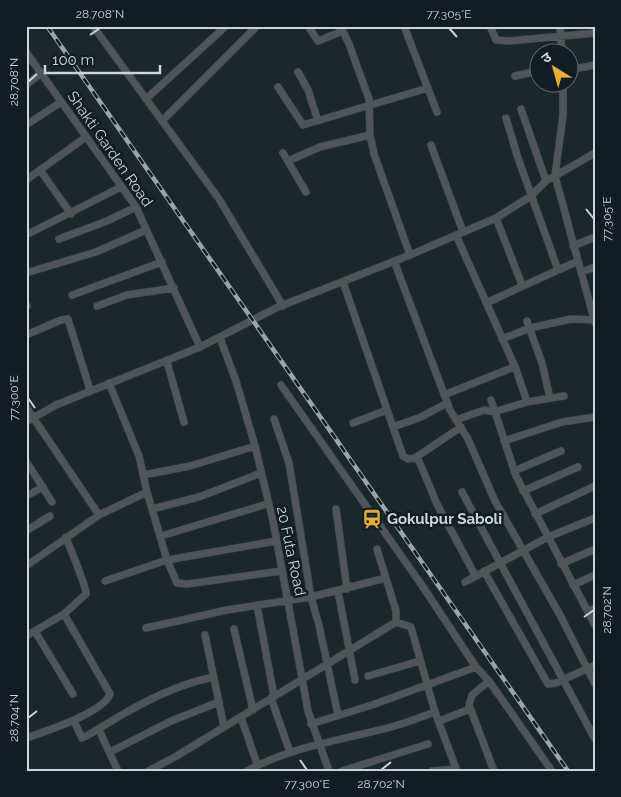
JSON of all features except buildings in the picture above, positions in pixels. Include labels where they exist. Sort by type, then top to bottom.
[{"type":"street","points":[[93,26],[219,200],[282,306]]},
{"type":"street","points":[[146,99],[226,26]]},
{"type":"street","points":[[162,121],[257,26]]},
{"type":"street","points":[[308,26],[318,41],[343,31],[350,44],[370,106],[370,135],[383,185],[410,255]]},
{"type":"street","points":[[404,26],[437,112]]},
{"type":"street","points":[[490,26],[496,40],[509,41],[595,32]]},
{"type":"street","points":[[560,26],[561,42]]},
{"type":"street","name":"Shakti Garden Road","points":[[26,52],[136,207],[200,347]]},
{"type":"street","points":[[578,68],[595,65]]},
{"type":"street","points":[[298,72],[304,81],[318,121]]},
{"type":"street","points":[[515,76],[528,73]]},
{"type":"street","points":[[26,85],[40,74]]},
{"type":"street","points":[[278,87],[302,125],[428,88]]},
{"type":"street","points":[[502,339],[530,328],[571,319],[595,321],[591,296],[573,246],[555,176],[563,115],[563,92]]},
{"type":"street","points":[[26,125],[60,102]]},
{"type":"street","points":[[521,109],[546,181]]},
{"type":"street","points":[[506,118],[531,196],[558,270]]},
{"type":"street","points":[[288,161],[320,147],[370,135]]},
{"type":"street","points":[[26,180],[86,137]]},
{"type":"street","points":[[432,145],[463,232]]},
{"type":"street","points":[[283,152],[306,192]]},
{"type":"street","points":[[26,422],[56,405],[90,390],[167,362],[220,338],[282,306],[410,255],[496,218],[531,196],[546,181],[595,153]]},
{"type":"street","points":[[40,170],[71,214]]},
{"type":"street","points":[[26,235],[71,214],[121,187]]},
{"type":"street","points":[[59,239],[107,222],[136,207]]},
{"type":"street","points":[[496,218],[522,285]]},
{"type":"street","points":[[26,273],[96,252],[146,230]]},
{"type":"street","points":[[456,235],[514,367],[527,402]]},
{"type":"street","points":[[573,246],[595,237]]},
{"type":"street","points":[[394,261],[447,403],[462,428],[495,501],[522,551],[591,667],[595,684]]},
{"type":"street","points":[[486,303],[578,261]]},
{"type":"street","points":[[72,295],[162,262]]},
{"type":"street","points":[[581,272],[595,267]]},
{"type":"street","points":[[343,282],[403,456],[408,459],[415,458],[462,428]]},
{"type":"street","points":[[97,306],[127,296],[174,288]]},
{"type":"street","points":[[26,335],[61,320],[68,319],[90,390]]},
{"type":"street","points":[[527,321],[542,364],[550,398]]},
{"type":"street","name":"20 Futa Road","points":[[220,338],[236,381],[255,446],[276,541],[311,724],[329,771]]},
{"type":"street","points":[[167,362],[184,422]]},
{"type":"street","points":[[444,396],[462,386],[514,367]]},
{"type":"street","points":[[109,383],[139,456],[142,475],[174,578],[183,585],[282,571]]},
{"type":"street","points":[[281,385],[421,584],[476,667],[552,771]]},
{"type":"street","points":[[456,420],[484,410],[494,412],[527,402],[564,396]]},
{"type":"street","points":[[490,400],[514,471],[523,491],[561,564],[591,610],[595,625]]},
{"type":"street","points":[[393,427],[422,417],[447,403]]},
{"type":"street","points":[[26,407],[99,515]]},
{"type":"street","points":[[353,423],[387,410]]},
{"type":"street","points":[[504,441],[562,422],[595,417]]},
{"type":"street","points":[[274,419],[288,464],[310,597],[319,625],[338,715]]},
{"type":"street","points":[[142,475],[190,466],[255,446]]},
{"type":"street","points":[[514,471],[561,451]]},
{"type":"street","points":[[415,458],[419,461],[437,504],[475,575]]},
{"type":"street","points":[[26,461],[52,502]]},
{"type":"street","points":[[523,491],[578,467]]},
{"type":"street","points":[[152,509],[199,497],[261,473]]},
{"type":"street","points":[[535,514],[595,486]]},
{"type":"street","points":[[26,496],[43,487]]},
{"type":"street","points":[[26,566],[99,515],[147,492]]},
{"type":"street","points":[[462,492],[595,739]]},
{"type":"street","points":[[161,536],[267,504]]},
{"type":"street","points":[[336,509],[347,589]]},
{"type":"street","points":[[26,531],[50,516]]},
{"type":"street","points":[[465,582],[548,537],[595,518]]},
{"type":"street","points":[[26,636],[36,633],[83,598],[86,589],[74,563],[66,537]]},
{"type":"street","points":[[105,581],[167,560],[276,541]]},
{"type":"street","points":[[377,549],[396,611],[396,622]]},
{"type":"street","points":[[561,564],[595,549]]},
{"type":"street","points":[[484,571],[546,682],[551,684],[563,680],[591,667]]},
{"type":"street","points":[[573,585],[595,576]]},
{"type":"street","points":[[146,628],[257,605],[310,597],[386,578]]},
{"type":"street","points":[[338,591],[350,649],[354,680]]},
{"type":"street","points":[[257,605],[272,697],[290,752]]},
{"type":"street","points":[[26,738],[74,721],[102,703],[110,694],[64,614]]},
{"type":"street","points":[[148,771],[175,758],[224,726],[396,622],[411,627],[435,712],[456,770],[432,771]]},
{"type":"street","points":[[234,629],[253,710]]},
{"type":"street","points":[[36,633],[73,694]]},
{"type":"street","points":[[205,635],[224,726]]},
{"type":"street","points":[[368,676],[420,660]]},
{"type":"street","points":[[311,724],[476,667]]},
{"type":"street","points":[[74,721],[82,738],[99,730],[146,701],[181,685],[214,676]]},
{"type":"street","points":[[488,681],[469,700],[470,709],[494,771]]},
{"type":"street","points":[[110,752],[171,721],[219,702]]},
{"type":"street","points":[[439,721],[470,709]]},
{"type":"street","points":[[247,771],[257,764],[290,752],[393,727],[435,712]]},
{"type":"street","points":[[241,717],[257,764]]},
{"type":"street","points":[[99,730],[118,771]]},
{"type":"street","points":[[342,771],[428,744]]},
{"type":"railway","points":[[47,26],[568,771]]},
{"type":"place","name":"Gokulpur Saboli","points":[[372,519]]}]
